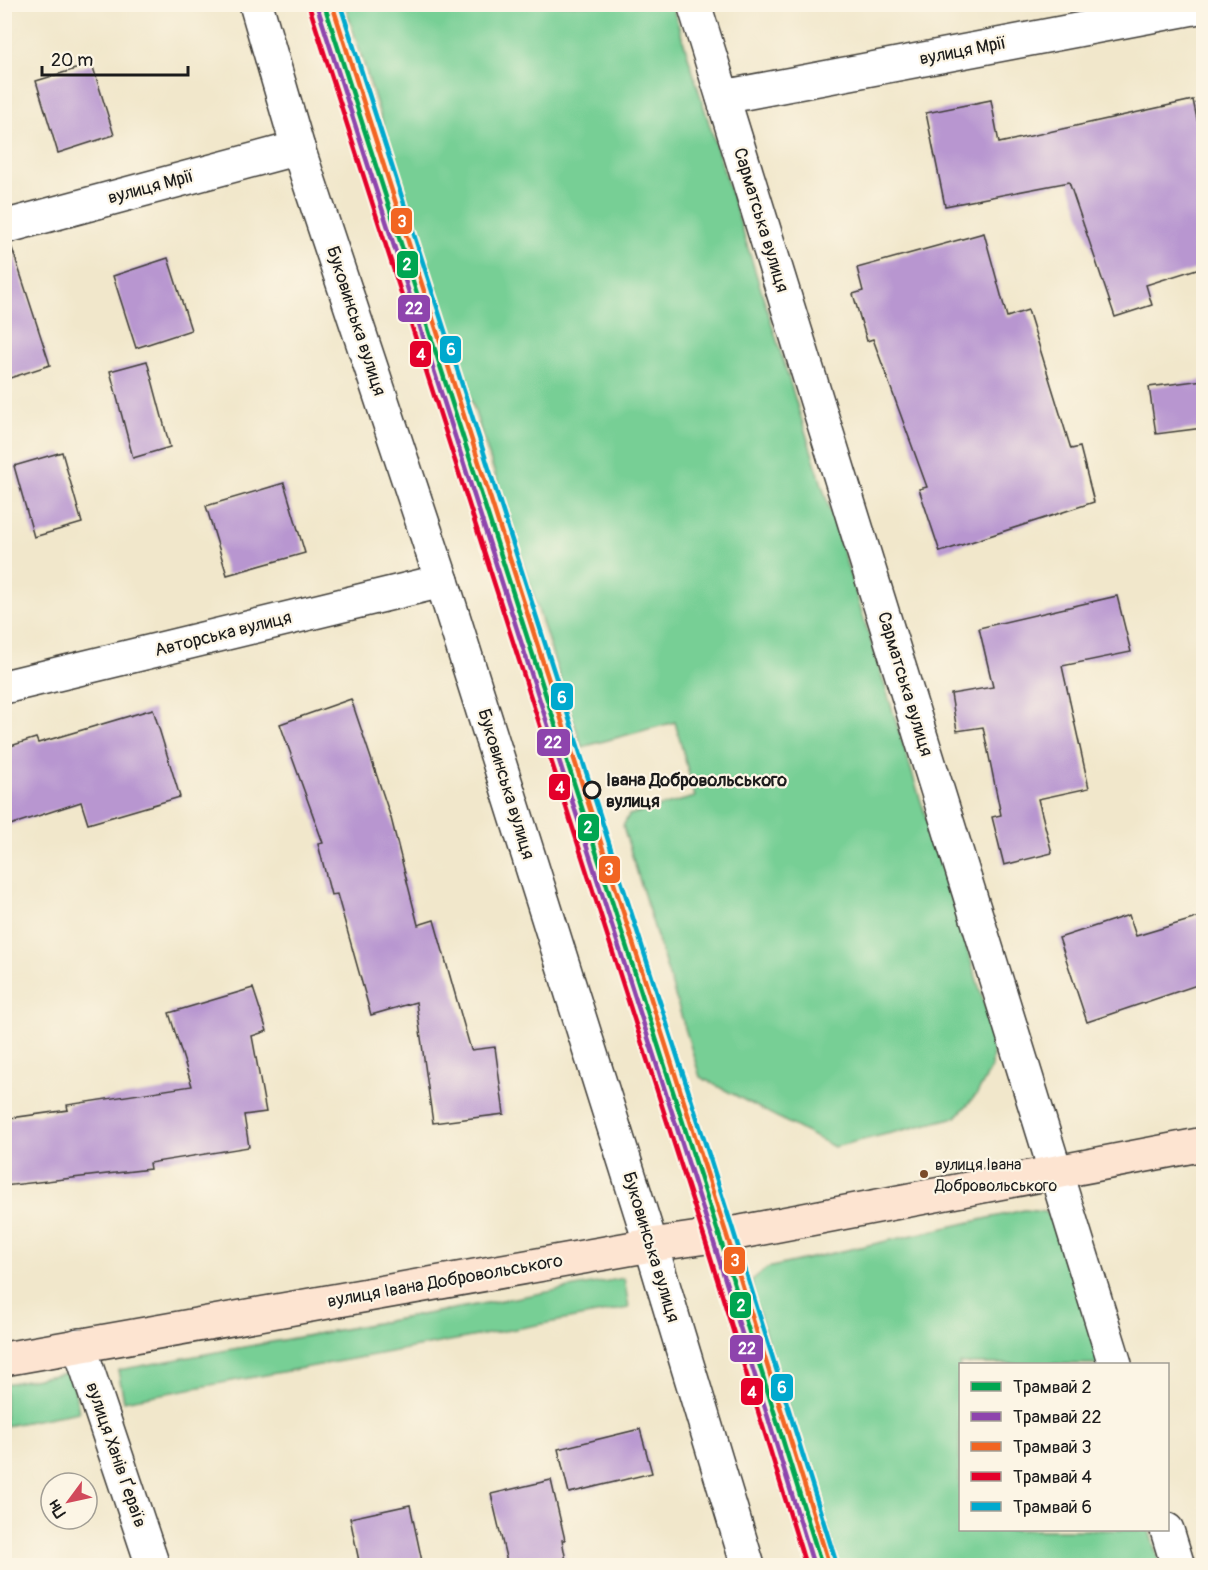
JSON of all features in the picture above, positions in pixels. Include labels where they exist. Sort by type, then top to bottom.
[{"type":"street","name":"Буковинська вулиця","points":[[256,4],[298,148],[442,581],[651,1245],[748,1566]]},
{"type":"street","name":"Сарматська вулиця","points":[[693,4],[1114,1363]]},
{"type":"street","name":"вулиця Мрії","points":[[723,97],[1203,6]]},
{"type":"street","name":"вулиця Мрії","points":[[4,227],[298,148]]},
{"type":"street","name":"Авторська вулиця","points":[[4,687],[442,581]]},
{"type":"street","name":"вулиця Івана Добровольського","points":[[4,1359],[651,1245],[741,1232],[1203,1144]]},
{"type":"street","name":"вулиця Ханів Ґераїв","points":[[79,1345],[153,1566]]},
{"type":"street","points":[[1167,1531],[1178,1566]]},
{"type":"green space","points":[[345,5],[672,5],[994,1035],[992,1066],[977,1094],[956,1117],[834,1147],[700,1077],[623,826],[629,815],[695,797],[675,722],[582,747]]},
{"type":"green space","points":[[1024,1210],[1046,1212],[1059,1227],[1100,1363],[959,1363],[959,1531],[1149,1531],[1160,1565],[838,1565],[753,1295],[752,1280],[767,1268]]},
{"type":"green space","points":[[624,1278],[629,1308],[124,1401],[118,1370]]},
{"type":"green space","points":[[71,1372],[79,1412],[5,1426],[5,1384]]},
{"type":"building","points":[[92,64],[114,135],[58,153],[36,81]]},
{"type":"building","points":[[991,100],[999,143],[1193,100],[1203,147],[1203,267],[1146,285],[1152,305],[1115,317],[1069,182],[945,206],[926,113]]},
{"type":"building","points":[[984,233],[1007,317],[1028,310],[1071,449],[1080,447],[1094,502],[940,552],[919,489],[927,487],[873,339],[867,341],[853,294],[863,291],[857,268]]},
{"type":"building","points":[[12,248],[50,365],[4,380],[4,250]]},
{"type":"building","points":[[168,258],[191,330],[136,348],[113,276]]},
{"type":"building","points":[[147,361],[170,447],[133,458],[110,371]]},
{"type":"building","points":[[1203,380],[1203,428],[1156,434],[1149,387]]},
{"type":"building","points":[[62,452],[82,523],[34,537],[14,466]]},
{"type":"building","points":[[284,483],[305,553],[227,575],[206,506]]},
{"type":"building","points":[[1117,596],[1131,652],[1062,666],[1089,788],[1038,799],[1052,853],[1004,865],[992,817],[1001,815],[983,727],[957,731],[951,694],[993,687],[979,628]]},
{"type":"building","points":[[351,699],[391,818],[418,925],[434,920],[471,1050],[495,1047],[504,1114],[433,1123],[416,1002],[371,1015],[337,894],[331,895],[318,844],[323,843],[280,724]]},
{"type":"building","points":[[153,709],[180,797],[88,824],[81,802],[4,827],[4,748],[36,738],[38,743]]},
{"type":"building","points":[[1129,915],[1136,936],[1203,916],[1203,983],[1087,1022],[1059,938]]},
{"type":"building","points":[[253,988],[267,1031],[252,1036],[266,1112],[244,1115],[249,1147],[149,1163],[150,1169],[4,1186],[4,1119],[68,1110],[67,1105],[192,1086],[169,1013]]},
{"type":"building","points":[[640,1429],[652,1473],[569,1493],[558,1449]]},
{"type":"building","points":[[551,1480],[565,1540],[562,1540],[567,1566],[508,1566],[491,1494]]},
{"type":"building","points":[[410,1505],[423,1566],[360,1566],[350,1518]]},
{"type":"tram line","name":"2","points":[[324,4],[719,1235],[822,1566]]},
{"type":"tram line","name":"3","points":[[332,4],[726,1233],[829,1564]]},
{"type":"tram line","name":"6","points":[[340,4],[733,1230],[836,1562]]},
{"type":"tram line","name":"22","points":[[317,6],[712,1237],[814,1566]]},
{"type":"tram line","name":"4","points":[[310,9],[705,1240],[806,1566]]},
{"type":"place","name":"Івана Добровольського вулиця","points":[[592,790]]},
{"type":"place","name":"вулиця Івана Добровольського","points":[[924,1174]]}]
